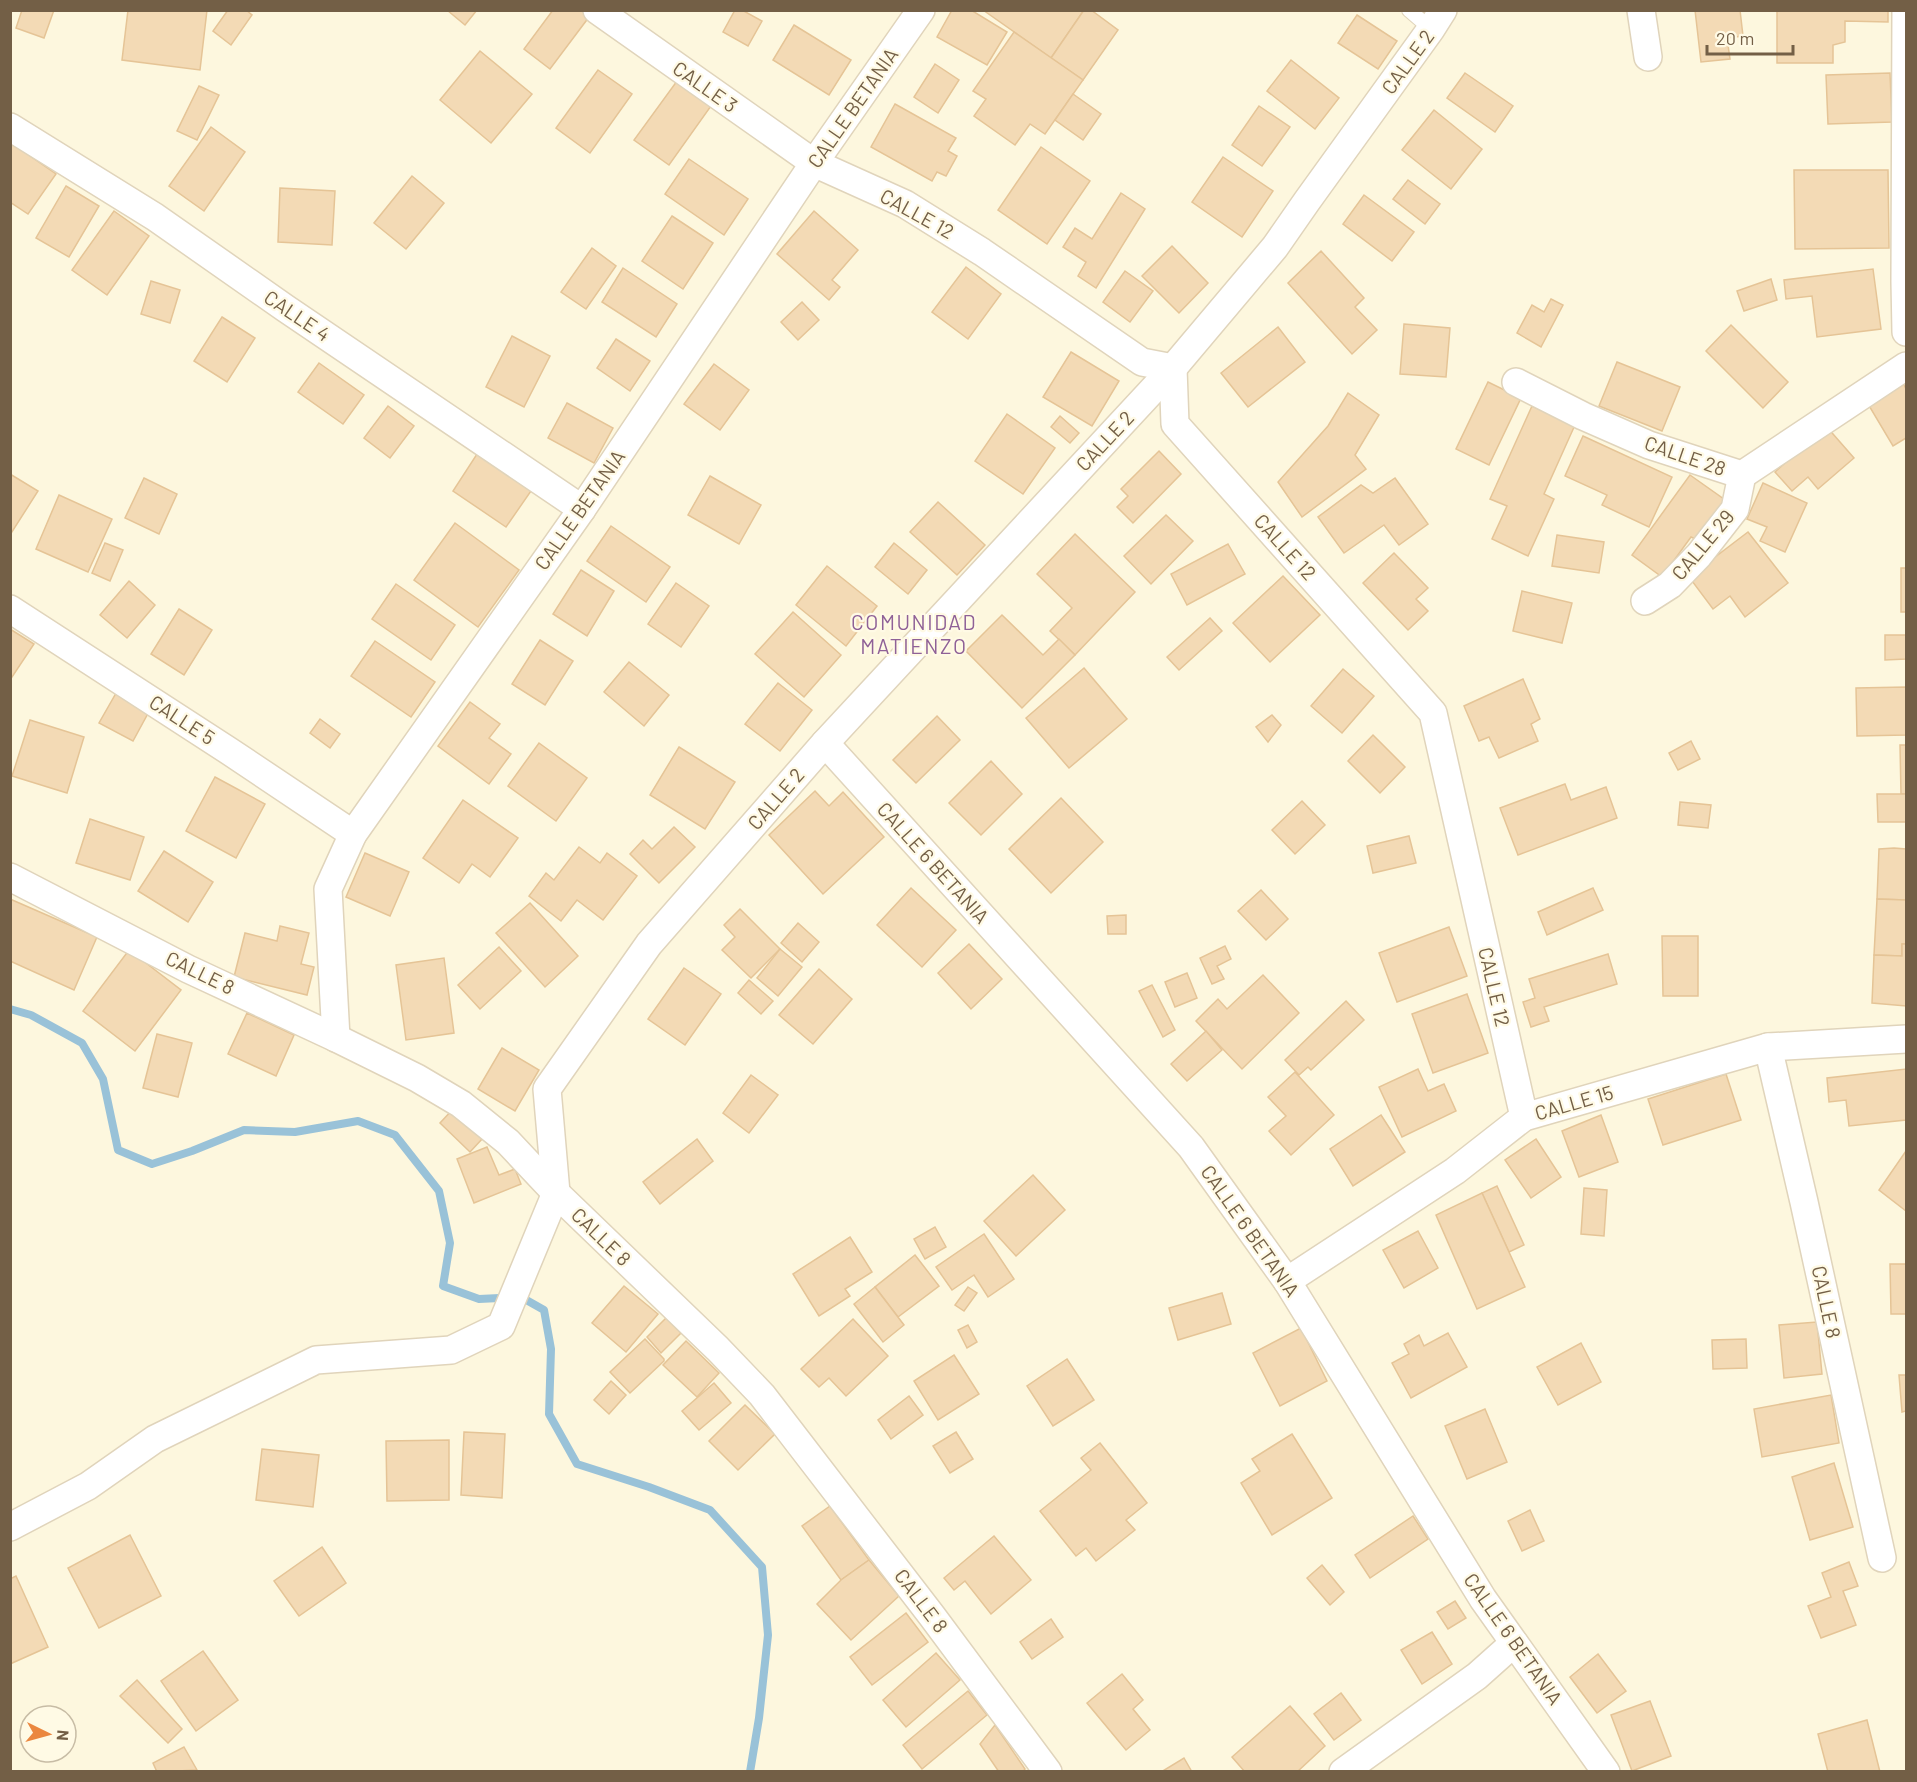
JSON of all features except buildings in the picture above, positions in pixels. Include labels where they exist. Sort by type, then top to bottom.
[{"type":"street","name":"CALLE 3","points":[[597,10],[814,163]]},
{"type":"street","name":"CALLE BETANIA","points":[[336,1038],[328,889],[353,834],[582,509],[814,163],[921,10]]},
{"type":"street","points":[[1641,10],[1648,57]]},
{"type":"street","points":[[1906,10],[1906,332]]},
{"type":"street","name":"CALLE 2","points":[[556,1192],[546,1089],[649,944],[825,743],[1173,368],[1275,247],[1437,20]]},
{"type":"street","name":"CALLE 4","points":[[10,127],[155,217],[582,509]]},
{"type":"street","name":"CALLE 12","points":[[814,163],[905,204],[982,252],[1142,362],[1173,368],[1175,424],[1433,713],[1524,1117]]},
{"type":"street","name":"CALLE 28","points":[[1516,382],[1583,416],[1649,445],[1742,475],[1906,366]]},
{"type":"street","name":"CALLE 29","points":[[1645,601],[1670,585],[1699,555],[1736,509],[1742,475]]},
{"type":"street","name":"CALLE 5","points":[[10,609],[353,834]]},
{"type":"street","name":"CALLE 6 BETANIA","points":[[825,743],[1191,1147],[1287,1281],[1483,1599],[1606,1772]]},
{"type":"street","name":"CALLE 8","points":[[10,877],[188,969],[417,1078],[461,1104],[508,1142],[762,1395],[911,1587],[1048,1772]]},
{"type":"street","name":"CALLE 15","points":[[1287,1281],[1455,1171],[1524,1117],[1768,1047],[1906,1039]]},
{"type":"street","name":"CALLE 8","points":[[1768,1047],[1882,1558]]},
{"type":"street","points":[[10,1527],[88,1486],[155,1439],[316,1360],[451,1350],[501,1326],[556,1192]]},
{"type":"street","points":[[1343,1772],[1477,1676],[1514,1643]]},
{"type":"lane","points":[[1409,10],[1437,20]]},
{"type":"waterway","points":[[10,1009],[31,1015],[82,1043],[103,1079],[118,1150],[152,1164],[244,1130],[295,1132],[358,1121],[395,1135],[439,1191],[450,1243],[443,1286],[479,1299],[521,1297],[544,1310],[551,1349],[549,1414],[577,1464],[710,1510],[762,1567],[768,1635],[759,1718],[750,1772]]},
{"type":"district","name":"COMUNIDAD MATIENZO","points":[[914,635]]}]
